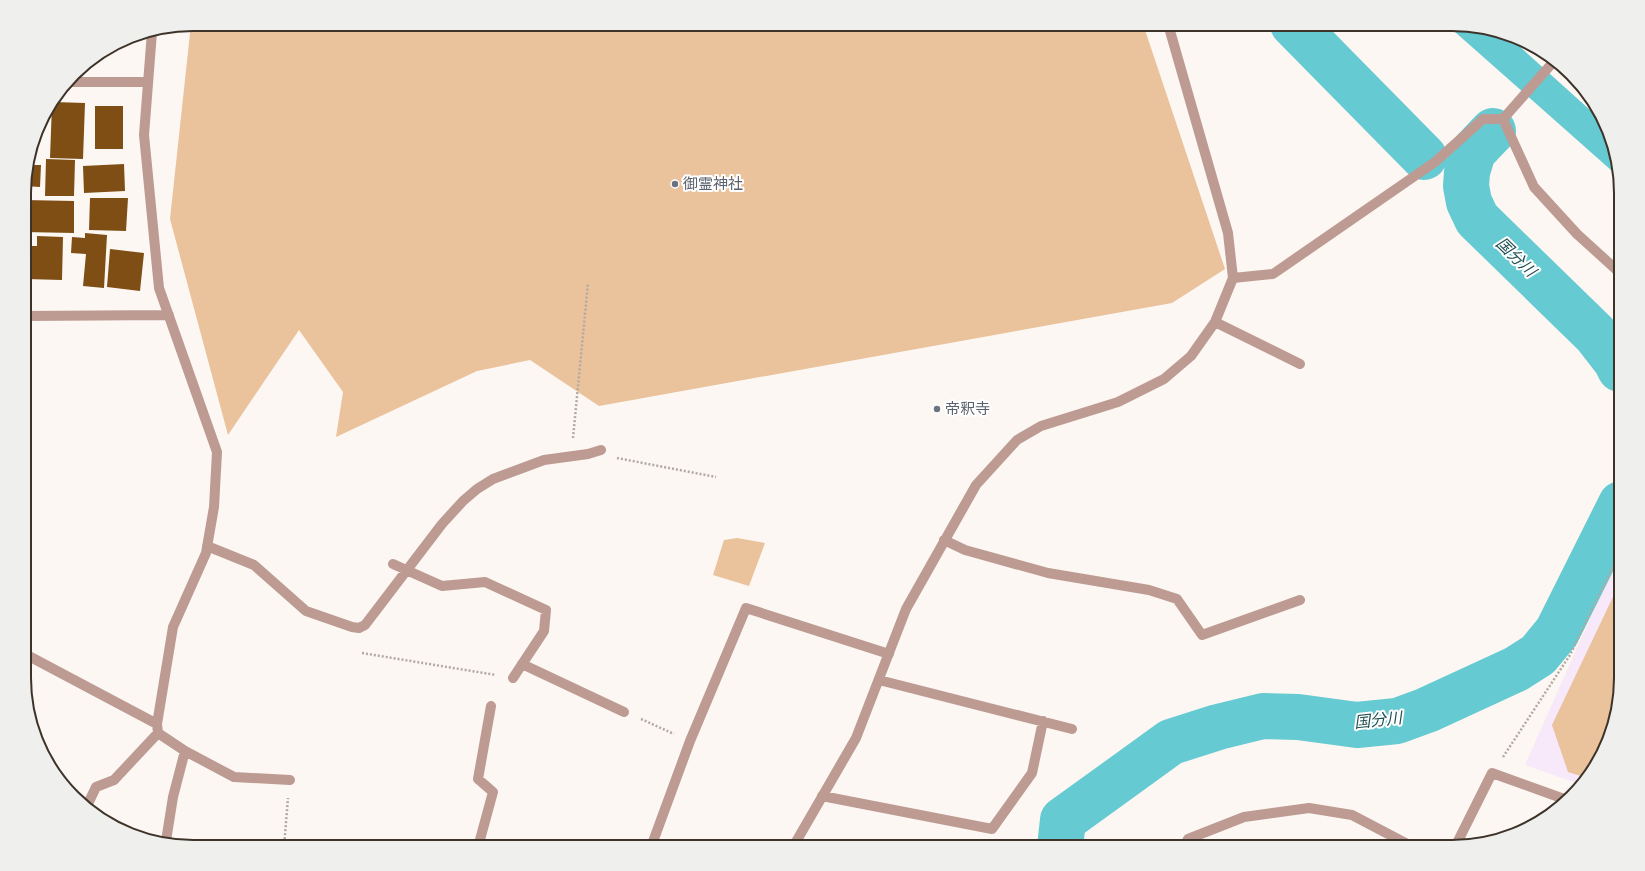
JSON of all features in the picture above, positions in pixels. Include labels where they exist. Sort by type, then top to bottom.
[{"type":"street","points":[[797,840],[856,738],[906,610],[976,485],[1017,440],[1042,426],[1118,402],[1164,379],[1191,356],[1215,322],[1233,278],[1228,233],[1170,31]]},
{"type":"street","points":[[89,802],[96,787],[114,780],[157,728],[173,627],[206,553],[214,507],[217,452],[159,288],[144,135],[152,37]]},
{"type":"street","points":[[1233,278],[1273,274],[1435,162],[1483,119],[1503,119],[1551,64]]},
{"type":"street","points":[[74,82],[147,82]]},
{"type":"street","points":[[1503,119],[1534,187],[1577,234],[1614,267]]},
{"type":"street","points":[[31,316],[169,315]]},
{"type":"street","points":[[1215,322],[1300,364]]},
{"type":"street","points":[[207,546],[254,565],[306,611],[352,628],[359,628],[365,625],[442,524],[462,501],[478,489],[493,479],[544,460],[601,450]]},
{"type":"street","points":[[944,540],[965,550],[1048,573],[1149,590],[1177,599],[1202,635],[1300,600]]},
{"type":"street","points":[[393,564],[442,586],[485,582],[546,610],[544,631],[513,678]]},
{"type":"street","points":[[654,840],[690,741],[746,608],[889,654]]},
{"type":"street","points":[[31,657],[157,728],[186,750],[234,777],[290,780]]},
{"type":"street","points":[[522,664],[624,712]]},
{"type":"street","points":[[879,680],[1072,729]]},
{"type":"street","points":[[480,840],[493,792],[478,779],[491,706]]},
{"type":"street","points":[[822,796],[992,829],[1032,773],[1043,721]]},
{"type":"street","points":[[166,838],[173,797],[186,750]]},
{"type":"street","points":[[1458,840],[1492,773],[1561,798]]},
{"type":"street","points":[[1188,840],[1244,817],[1309,808],[1352,815],[1400,840]]},
{"type":"path","points":[[572,456],[588,283]]},
{"type":"path","points":[[601,450],[610,456],[716,477]]},
{"type":"path","points":[[1492,773],[1570,655],[1614,564]]},
{"type":"path","points":[[362,653],[513,678]]},
{"type":"path","points":[[624,712],[690,741]]},
{"type":"path","points":[[285,840],[290,780]]},
{"type":"shaded area","points":[[190,31],[1145,31],[1225,269],[1172,303],[599,406],[530,360],[477,371],[336,437],[343,392],[299,330],[228,435],[170,219]]},
{"type":"shaded area","points":[[737,538],[765,543],[749,586],[713,575],[724,540]]},
{"type":"shaded area","points":[[1614,565],[1614,689],[1611,710],[1602,740],[1587,768],[1576,783],[1525,765]]},
{"type":"shaded area","points":[[1614,595],[1613,699],[1602,740],[1581,776],[1568,772],[1552,725]]},
{"type":"water","points":[[1454,31],[1484,34],[1518,45],[1592,112],[1602,131],[1613,172]]},
{"type":"building","points":[[58,103],[85,103],[83,159],[50,158],[52,114]]},
{"type":"building","points":[[95,106],[123,106],[123,149],[95,149]]},
{"type":"building","points":[[46,159],[75,160],[74,196],[45,196]]},
{"type":"building","points":[[124,164],[125,191],[84,193],[83,166]]},
{"type":"building","points":[[33,165],[41,165],[40,187],[31,186]]},
{"type":"building","points":[[90,198],[128,198],[126,231],[89,230]]},
{"type":"building","points":[[31,200],[74,201],[74,233],[31,232]]},
{"type":"building","points":[[85,233],[107,235],[104,288],[83,286],[86,254],[71,253],[72,237],[85,238]]},
{"type":"building","points":[[37,236],[63,237],[62,280],[31,279],[31,246],[37,246]]},
{"type":"building","points":[[110,249],[144,253],[140,291],[107,287]]},
{"type":"waterway","points":[[1300,31],[1424,157]]},
{"type":"waterway","name":"国分川","points":[[1493,131],[1473,152],[1467,172],[1466,186],[1469,202],[1477,219],[1595,334],[1614,358]]},
{"type":"waterway","name":"国分川","points":[[1061,840],[1063,820],[1171,742],[1218,727],[1263,716],[1298,717],[1357,725],[1397,721],[1427,710],[1516,669],[1538,655],[1557,632],[1614,518]]},
{"type":"place","name":"御霊神社","points":[[675,184]]},
{"type":"place","name":"帝釈寺","points":[[937,409]]}]
